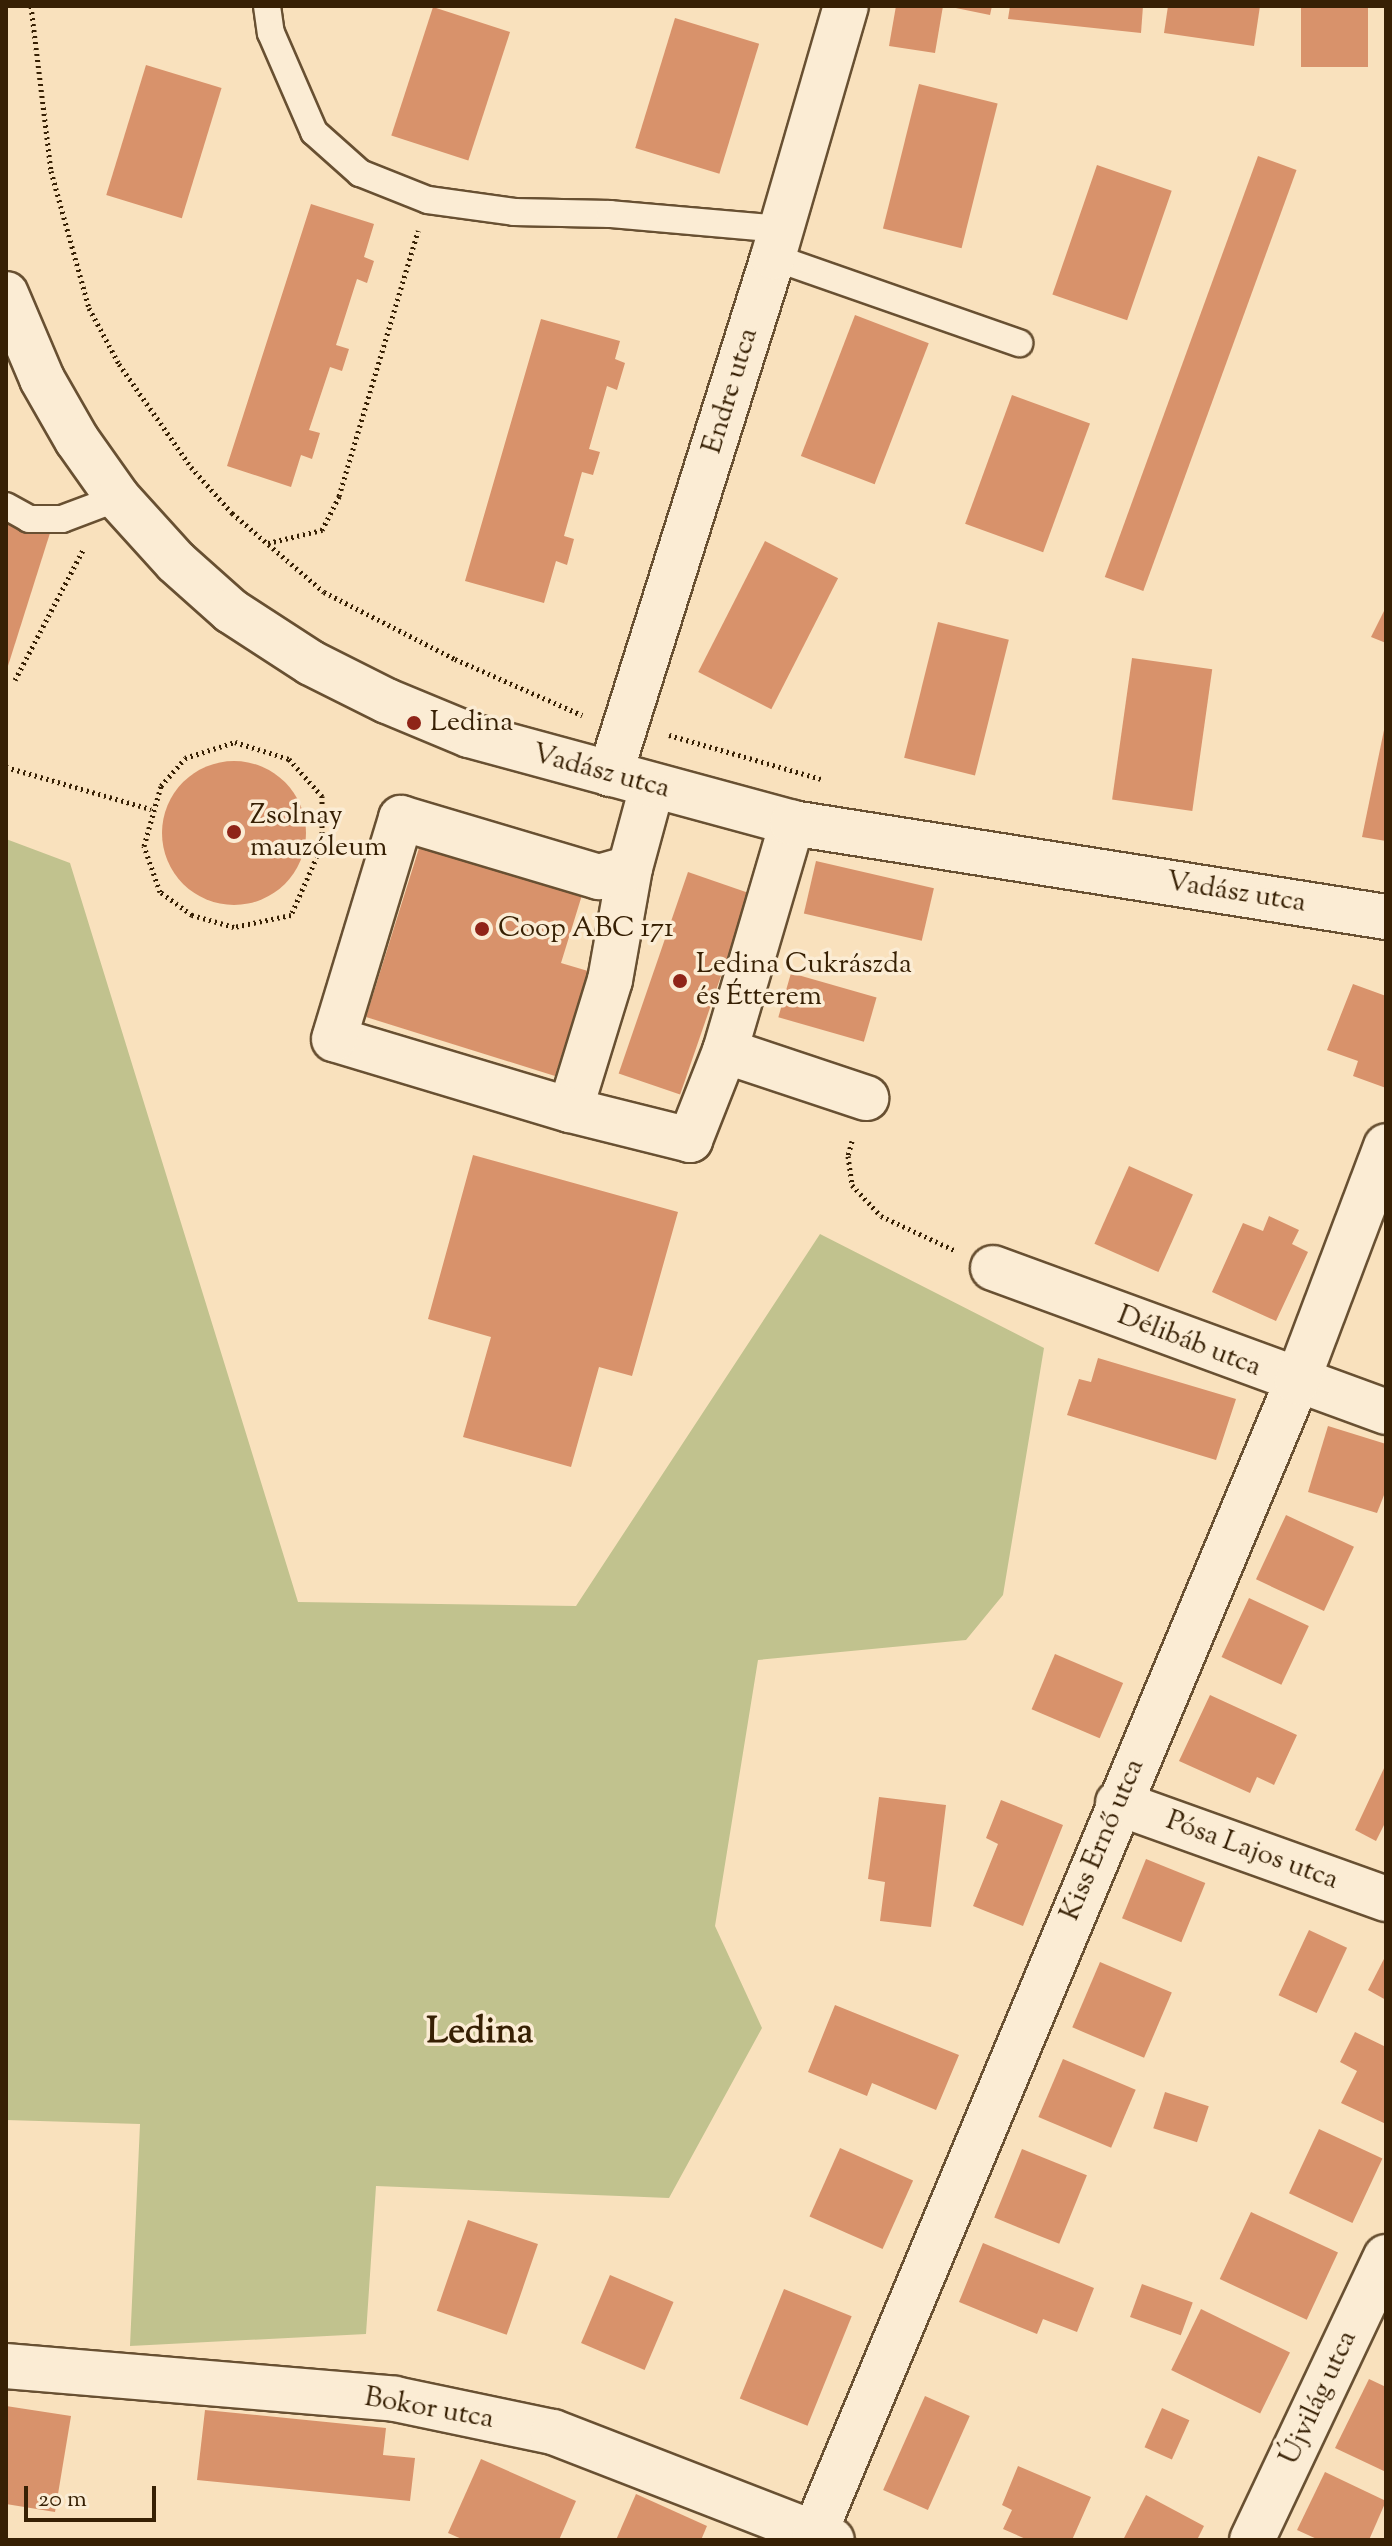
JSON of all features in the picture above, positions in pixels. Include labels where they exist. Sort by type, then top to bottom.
[{"type":"street","name":"Endre utca","points":[[610,774],[778,243],[846,6]]},
{"type":"street","name":"Vadász utca","points":[[6,294],[42,379],[118,498],[176,562],[231,611],[311,663],[469,735],[792,823],[1386,917]]},
{"type":"street","points":[[570,1110],[610,980],[630,868],[652,787]]},
{"type":"street","points":[[630,868],[599,877],[401,818],[334,1039],[570,1110],[690,1140],[725,1051],[792,823]]},
{"type":"street","points":[[725,1051],[866,1098]]},
{"type":"street","name":"Kiss Ernő utca","points":[[824,2536],[1118,1803],[1297,1382],[1386,1146]]},
{"type":"street","name":"Délibáb utca","points":[[993,1268],[1297,1382],[1386,1412]]},
{"type":"street","name":"Pósa Lajos utca","points":[[1118,1803],[1386,1899]]},
{"type":"street","name":"Újvilág utca","points":[[1252,2540],[1386,2257]]},
{"type":"street","name":"Bokor utca","points":[[6,2366],[395,2399],[553,2432],[824,2536]]},
{"type":"lane","points":[[267,6],[271,33],[314,132],[360,173],[428,200],[514,212],[610,214],[778,243],[1019,343]]},
{"type":"lane","points":[[6,506],[29,519],[62,519],[118,498]]},
{"type":"path","points":[[31,6],[51,171],[89,308],[153,417],[232,513],[324,592],[455,659],[600,723],[627,723],[834,783]]},
{"type":"path","points":[[267,543],[322,530],[339,496],[428,200]]},
{"type":"path","points":[[15,680],[85,545]]},
{"type":"path","points":[[235,742],[289,759],[322,796],[322,845],[291,915],[234,927],[192,915],[160,892],[144,846],[151,809],[161,786],[185,758],[235,742]]},
{"type":"path","points":[[6,767],[151,809]]},
{"type":"path","points":[[866,1098],[848,1156],[852,1185],[881,1216],[993,1268]]},
{"type":"green space","points":[[6,839],[70,863],[298,1602],[576,1606],[820,1234],[1044,1348],[1003,1595],[966,1640],[758,1660],[715,1926],[762,2028],[669,2198],[376,2186],[366,2334],[130,2346],[140,2124],[6,2120]]},
{"type":"building","points":[[896,6],[943,6],[935,53],[889,46]]},
{"type":"building","points":[[946,6],[992,6],[990,15]]},
{"type":"building","points":[[1010,6],[1143,6],[1141,33],[1008,19]]},
{"type":"building","points":[[1168,6],[1260,6],[1254,46],[1164,33]]},
{"type":"building","points":[[1301,6],[1368,6],[1368,67],[1301,67]]},
{"type":"building","points":[[433,7],[510,32],[468,160],[391,135]]},
{"type":"building","points":[[675,18],[759,44],[719,174],[635,148]]},
{"type":"building","points":[[146,65],[222,88],[182,218],[106,195]]},
{"type":"building","points":[[919,84],[998,104],[962,248],[883,229]]},
{"type":"building","points":[[1258,156],[1297,170],[1143,591],[1105,577]]},
{"type":"building","points":[[1097,165],[1172,191],[1127,320],[1052,295]]},
{"type":"building","points":[[311,204],[374,224],[364,257],[374,261],[367,283],[357,279],[336,345],[349,349],[342,371],[330,367],[309,430],[320,433],[312,459],[301,455],[291,487],[227,466]]},
{"type":"building","points":[[855,315],[929,343],[875,484],[801,456]]},
{"type":"building","points":[[541,319],[620,341],[615,359],[625,363],[617,390],[607,386],[589,449],[600,452],[593,475],[582,472],[564,536],[574,539],[567,565],[556,561],[544,603],[465,581]]},
{"type":"building","points":[[1012,395],[1090,423],[1043,552],[965,524]]},
{"type":"building","points":[[6,519],[50,533],[7,669],[6,668]]},
{"type":"building","points":[[765,541],[838,578],[771,709],[698,672]]},
{"type":"building","points":[[1386,607],[1386,643],[1371,637]]},
{"type":"building","points":[[938,622],[1009,640],[975,776],[904,758]]},
{"type":"building","points":[[1132,658],[1212,669],[1192,811],[1112,800]]},
{"type":"building","points":[[1386,730],[1386,841],[1362,837]]},
{"type":"building","name":"Zsolnay mauzóleum","points":[[234,761],[261,767],[285,782],[300,806],[306,833],[300,860],[285,884],[261,899],[234,905],[207,899],[183,884],[168,860],[162,833],[168,806],[183,782],[207,767]]},
{"type":"building","name":"Coop ABC 171","points":[[420,845],[582,895],[561,963],[588,971],[555,1076],[366,1017]]},
{"type":"building","points":[[816,861],[934,888],[922,941],[804,914]]},
{"type":"building","points":[[688,872],[749,893],[680,1095],[619,1073]]},
{"type":"building","points":[[791,973],[877,998],[864,1042],[778,1017]]},
{"type":"building","points":[[1353,984],[1386,996],[1386,1088],[1353,1076],[1358,1061],[1327,1050]]},
{"type":"building","points":[[473,1155],[678,1212],[632,1376],[599,1367],[571,1467],[463,1437],[491,1337],[428,1319]]},
{"type":"building","points":[[1129,1166],[1193,1194],[1158,1272],[1094,1244]]},
{"type":"building","points":[[1269,1216],[1299,1230],[1292,1244],[1308,1252],[1276,1321],[1212,1292],[1243,1223],[1263,1231]]},
{"type":"building","points":[[1098,1358],[1236,1399],[1216,1460],[1067,1415],[1079,1379],[1091,1382]]},
{"type":"building","points":[[1328,1426],[1386,1444],[1386,1490],[1377,1513],[1308,1492]]},
{"type":"building","points":[[1286,1515],[1354,1547],[1324,1611],[1256,1579]]},
{"type":"building","points":[[1249,1598],[1309,1626],[1281,1685],[1222,1657]]},
{"type":"building","points":[[1055,1654],[1123,1683],[1100,1738],[1032,1709]]},
{"type":"building","points":[[1210,1695],[1297,1735],[1274,1785],[1257,1777],[1250,1793],[1179,1761]]},
{"type":"building","points":[[1386,1764],[1386,1821],[1376,1841],[1355,1830]]},
{"type":"building","points":[[879,1797],[946,1805],[931,1927],[880,1921],[885,1882],[868,1879]]},
{"type":"building","points":[[1001,1800],[1063,1825],[1023,1926],[973,1906],[998,1844],[986,1838]]},
{"type":"building","points":[[1146,1859],[1205,1883],[1181,1942],[1122,1918]]},
{"type":"building","points":[[1309,1930],[1347,1948],[1317,2013],[1279,1995]]},
{"type":"building","points":[[1386,1955],[1386,2000],[1368,1990]]},
{"type":"building","points":[[1100,1962],[1172,1992],[1144,2058],[1072,2027]]},
{"type":"building","points":[[835,2005],[959,2055],[936,2110],[872,2083],[867,2096],[808,2072]]},
{"type":"building","points":[[1355,2032],[1386,2047],[1386,2124],[1341,2103],[1357,2071],[1340,2062]]},
{"type":"building","points":[[1063,2059],[1136,2090],[1111,2148],[1038,2117]]},
{"type":"building","points":[[1165,2092],[1209,2106],[1197,2142],[1153,2128]]},
{"type":"building","points":[[1319,2129],[1382,2159],[1352,2223],[1289,2193]]},
{"type":"building","points":[[840,2148],[913,2181],[883,2249],[809,2217]]},
{"type":"building","points":[[1022,2149],[1087,2175],[1059,2244],[994,2218]]},
{"type":"building","points":[[1251,2212],[1338,2253],[1307,2320],[1220,2279]]},
{"type":"building","points":[[468,2220],[538,2244],[507,2335],[437,2311]]},
{"type":"building","points":[[983,2243],[1094,2288],[1077,2332],[1043,2319],[1037,2334],[959,2302]]},
{"type":"building","points":[[610,2275],[674,2302],[645,2370],[581,2343]]},
{"type":"building","points":[[1142,2284],[1193,2302],[1181,2335],[1130,2317]]},
{"type":"building","points":[[784,2289],[852,2316],[807,2426],[740,2398]]},
{"type":"building","points":[[1201,2309],[1290,2352],[1260,2414],[1171,2370]]},
{"type":"building","points":[[1369,2379],[1386,2387],[1386,2472],[1335,2448]]},
{"type":"building","points":[[925,2396],[970,2416],[928,2510],[883,2490]]},
{"type":"building","points":[[6,2406],[71,2416],[55,2512],[6,2504]]},
{"type":"building","points":[[1162,2408],[1189,2420],[1172,2459],[1145,2447]]},
{"type":"building","points":[[205,2410],[386,2428],[383,2455],[415,2458],[410,2501],[197,2480]]},
{"type":"building","points":[[481,2459],[576,2501],[559,2540],[464,2540],[448,2533]]},
{"type":"building","points":[[1018,2466],[1091,2497],[1072,2540],[1028,2540],[1003,2529],[1012,2510],[1002,2505]]},
{"type":"building","points":[[1325,2472],[1386,2501],[1369,2540],[1319,2540],[1297,2530]]},
{"type":"building","points":[[636,2494],[707,2526],[701,2540],[616,2540]]},
{"type":"building","points":[[1146,2495],[1204,2526],[1197,2540],[1123,2540]]},
{"type":"place","name":"Ledina","points":[[414,723]]},
{"type":"place","name":"Zsolnay mauzóleum","points":[[234,832]]},
{"type":"place","name":"Coop ABC 171","points":[[482,929]]},
{"type":"place","name":"Ledina Cukrászda és Étterem","points":[[680,981]]},
{"type":"district","name":"Ledina","points":[[480,2034]]}]
